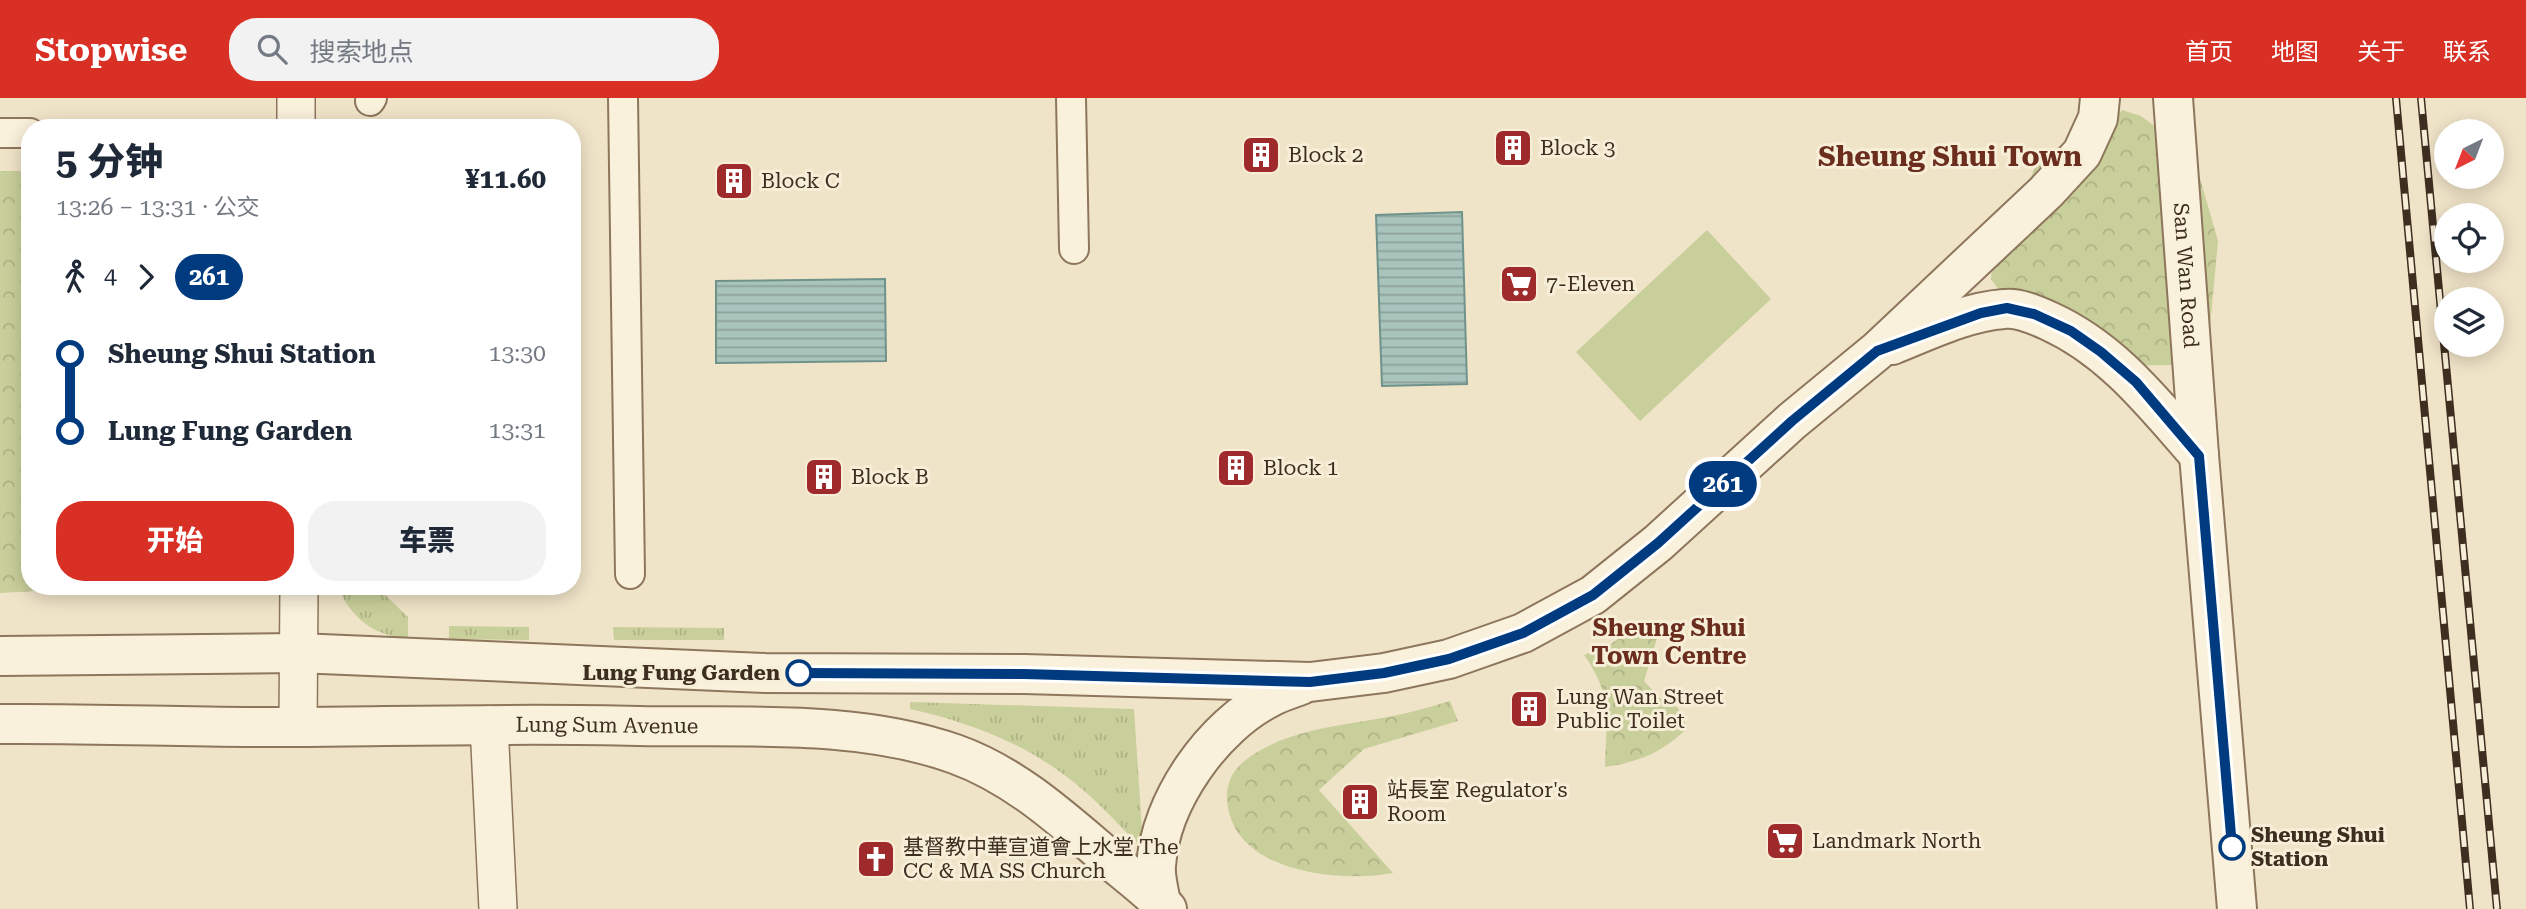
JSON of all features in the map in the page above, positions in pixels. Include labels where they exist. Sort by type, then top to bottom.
[{"type":"street","points":[[296,98],[296,119]]},
{"type":"street","points":[[623,98],[630,574]]},
{"type":"street","points":[[0,656],[298,653],[765,673],[1024,674],[1310,682],[1384,673],[1449,659],[1523,633],[1593,595],[1658,543],[1792,421],[1877,351],[2046,192],[2082,153],[2098,118],[2100,98]]},
{"type":"street","name":"San Wan Road","points":[[2173,98],[2199,456],[2237,909]]},
{"type":"street","points":[[1070,101],[1073,249]]},
{"type":"street","points":[[0,133],[21,132]]},
{"type":"street","points":[[1877,351],[1981,313],[2007,308],[2034,314],[2071,331],[2136,382],[2199,456]]},
{"type":"street","points":[[298,727],[299,595]]},
{"type":"street","name":"Lung Sum Avenue","points":[[1164,906],[1156,867],[1164,825],[1183,784],[1218,737],[1242,716],[1270,697],[1310,682]]},
{"type":"street","name":"Lung Sum Avenue","points":[[0,723],[298,727],[489,724],[827,730],[885,736],[957,754],[1020,786],[1164,906]]},
{"type":"street","points":[[489,724],[498,909]]},
{"type":"green space","points":[[2122,110],[2141,116],[2193,154],[2218,241],[2209,338],[2172,365],[2099,366],[2030,334],[1991,279],[1992,265],[2037,163],[2079,162]]},
{"type":"green space","points":[[0,171],[21,171],[21,592],[0,593]]},
{"type":"green space","points":[[1707,230],[1771,299],[1640,421],[1576,352]]},
{"type":"green space","points":[[342,595],[385,595],[408,617],[408,638],[396,637],[374,629],[356,616]]},
{"type":"green space","points":[[1644,622],[1661,625],[1644,681],[1660,698],[1678,708],[1688,728],[1650,755],[1605,767],[1607,722],[1604,697],[1594,670],[1584,655],[1612,643]]},
{"type":"green space","points":[[449,626],[529,627],[529,640],[449,639]]},
{"type":"green space","points":[[613,627],[724,628],[724,640],[614,640]]},
{"type":"green space","points":[[1450,701],[1458,721],[1364,749],[1319,790],[1393,873],[1345,876],[1292,868],[1267,858],[1247,844],[1233,825],[1227,800],[1229,782],[1242,763],[1263,749],[1315,730],[1396,715]]},
{"type":"green space","points":[[910,702],[1134,709],[1143,845],[1138,844],[1083,790],[1045,762],[990,733],[910,709]]},
{"type":"water","points":[[1462,212],[1467,384],[1382,386],[1376,215]]},
{"type":"water","points":[[885,279],[886,361],[716,363],[716,281]]},
{"type":"railway","points":[[2396,98],[2470,909]]},
{"type":"railway","points":[[2421,98],[2497,909]]},
{"type":"bus line","name":"261","points":[[799,673],[1024,674],[1310,682],[1384,673],[1449,659],[1523,633],[1593,595],[1658,543],[1792,421],[1877,351],[1981,313],[2007,308],[2034,314],[2071,331],[2101,352],[2136,382],[2199,456],[2232,847]]},
{"type":"place","name":"Block 3","points":[[1513,148]]},
{"type":"place","name":"Block 2","points":[[1261,155]]},
{"type":"place","name":"Block C","points":[[734,181]]},
{"type":"place","name":"7-Eleven","points":[[1519,284]]},
{"type":"place","name":"Block 1","points":[[1236,468]]},
{"type":"place","name":"Block B","points":[[824,477]]},
{"type":"place","name":"Lung Fung Garden","points":[[799,673]]},
{"type":"place","name":"Lung Wan Street Public Toilet","points":[[1529,709]]},
{"type":"place","name":"站長室 Regulator's Room","points":[[1360,802]]},
{"type":"place","name":"Landmark North","points":[[1785,841]]},
{"type":"place","name":"Sheung Shui Station","points":[[2232,847]]},
{"type":"place","name":"基督教中華宣道會上水堂 The CC & MA SS Church","points":[[876,859]]},
{"type":"district","name":"Sheung Shui Town","points":[[1950,156]]},
{"type":"district","name":"Sheung Shui Town Centre","points":[[1669,642]]}]
